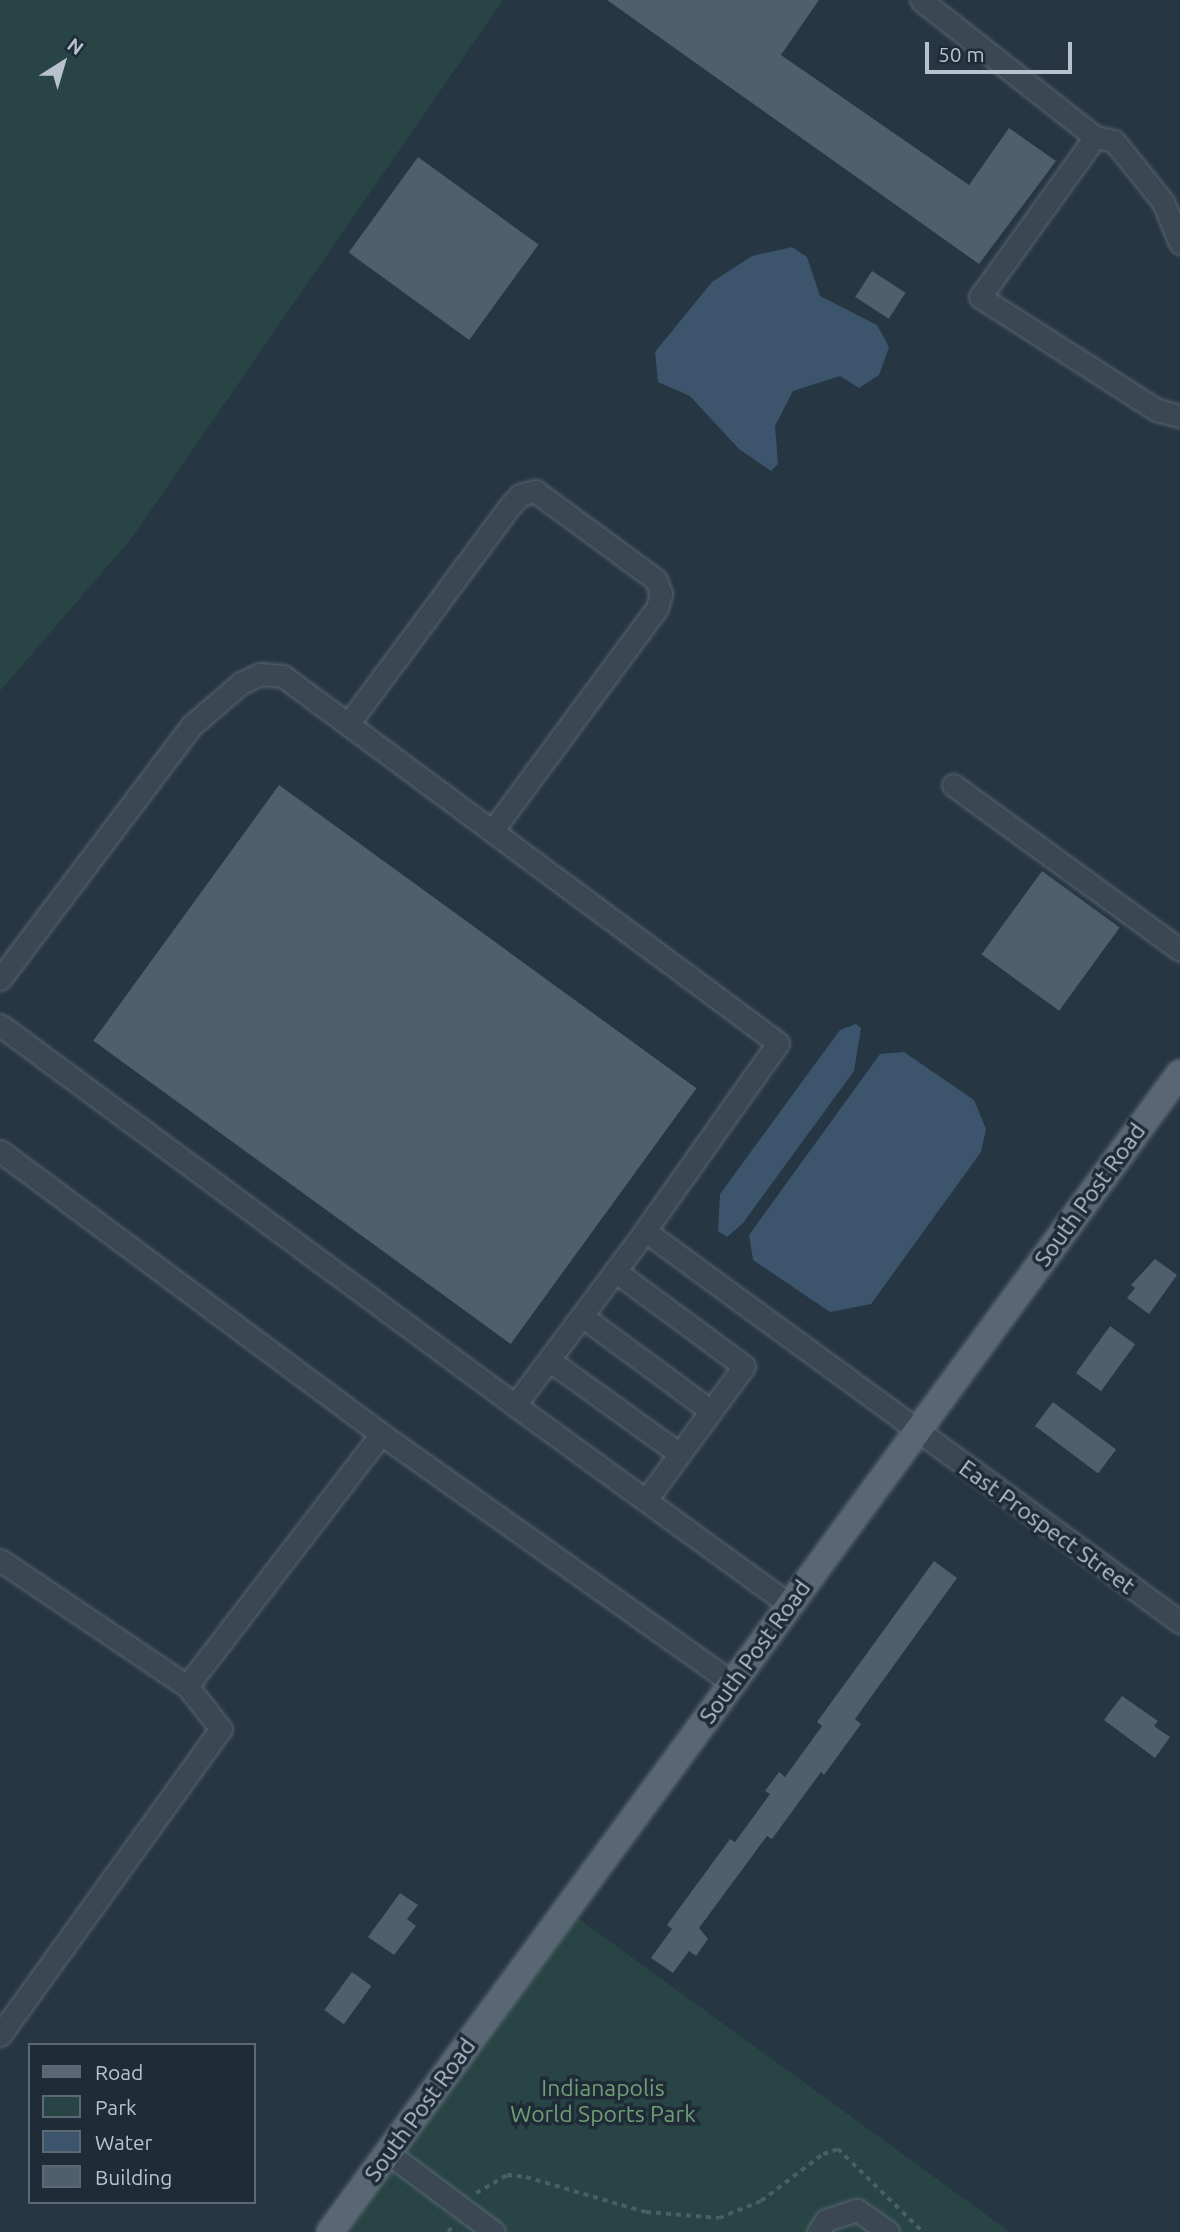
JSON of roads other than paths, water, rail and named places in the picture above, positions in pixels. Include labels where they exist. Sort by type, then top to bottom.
[{"type":"main road","name":"South Post Road","points":[[330,2232],[1180,1073]]},
{"type":"street","points":[[921,0],[1095,137],[1114,141],[1163,202],[1180,243]]},
{"type":"street","points":[[1095,137],[980,297],[1157,410],[1180,416]]},
{"type":"street","points":[[348,724],[520,495],[535,491],[656,580],[661,594],[657,608],[492,831]]},
{"type":"street","points":[[0,979],[191,726],[218,699],[260,674],[283,676],[778,1044],[645,1231],[515,1405]]},
{"type":"street","points":[[953,785],[1180,950]]},
{"type":"street","points":[[0,1025],[790,1605]]},
{"type":"street","points":[[0,1151],[381,1434],[733,1683]]},
{"type":"street","name":"East Prospect Street","points":[[645,1231],[915,1432],[1180,1622]]},
{"type":"street","points":[[615,1271],[744,1366],[646,1500]]},
{"type":"street","points":[[582,1316],[711,1411]]},
{"type":"street","points":[[550,1360],[680,1454]]},
{"type":"street","points":[[187,1686],[381,1434]]},
{"type":"street","points":[[0,1560],[187,1686],[221,1729],[0,2035]]},
{"type":"street","points":[[388,2153],[494,2232]]},
{"type":"street","points":[[818,2232],[826,2220],[857,2210],[888,2232]]},
{"type":"water","points":[[792,247],[807,257],[820,296],[877,325],[889,347],[879,375],[859,388],[840,376],[793,391],[775,426],[778,464],[771,471],[739,449],[690,396],[658,382],[655,352],[712,282],[752,256]]},
{"type":"water","points":[[856,1024],[861,1028],[854,1071],[743,1223],[727,1237],[718,1231],[720,1194],[840,1030]]},
{"type":"water","points":[[904,1052],[974,1100],[986,1129],[981,1152],[871,1304],[830,1312],[753,1260],[749,1235],[880,1054]]},
{"type":"park label","name":"Indianapolis World Sports Park","points":[[603,2101]]}]
